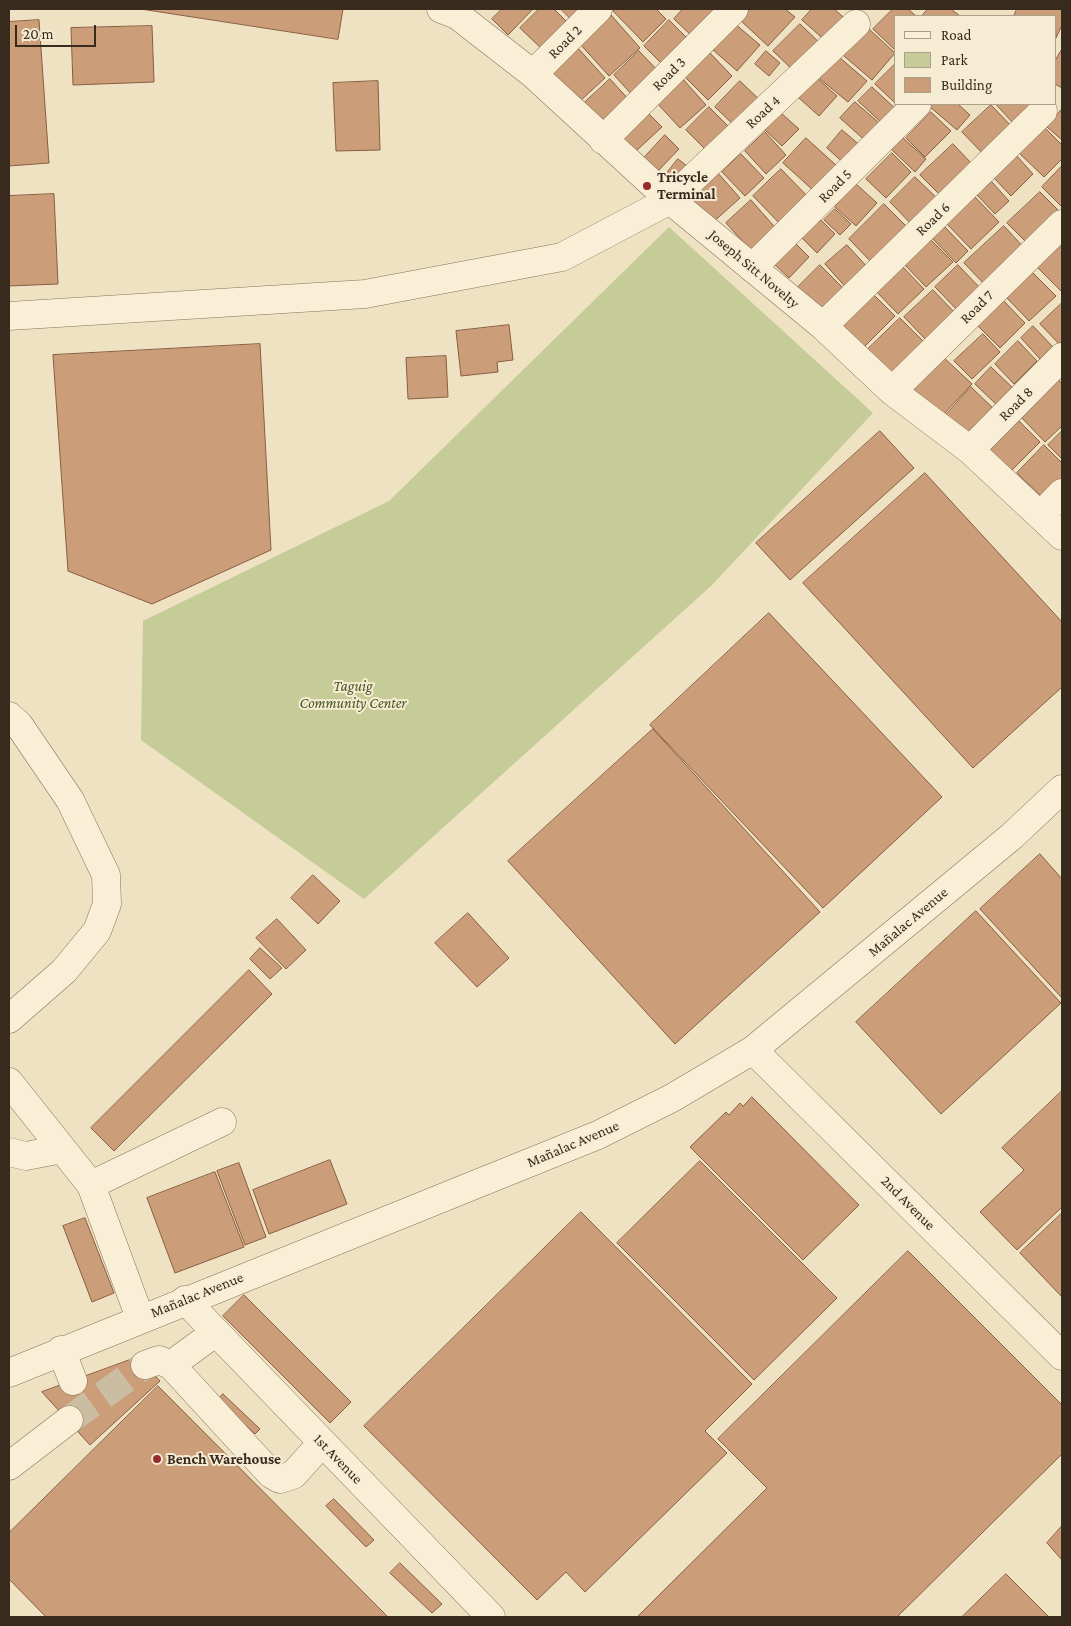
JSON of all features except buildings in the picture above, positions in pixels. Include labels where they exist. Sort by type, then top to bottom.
[{"type":"street","name":"Road 2","points":[[533,74],[598,9]]},
{"type":"street","name":"Road 3","points":[[603,140],[734,9]]},
{"type":"street","name":"Joseph Sitt Novelty","points":[[454,11],[533,74],[670,200],[823,326],[892,391],[970,450],[1062,536]]},
{"type":"street","name":"Road 4","points":[[9,316],[365,294],[562,257],[670,200],[856,24]]},
{"type":"street","name":"Road 5","points":[[752,268],[916,105]]},
{"type":"street","name":"Road 6","points":[[823,326],[1043,111]]},
{"type":"street","name":"Road 7","points":[[892,391],[1062,224]]},
{"type":"street","name":"Road 8","points":[[970,450],[1062,357]]},
{"type":"street","points":[[1041,515],[1062,494]]},
{"type":"street","points":[[9,716],[19,725],[70,800],[106,875],[107,904],[97,932],[64,971],[9,1019]]},
{"type":"street","name":"Mañalac Avenue","points":[[9,1373],[140,1318],[598,1135],[672,1098],[753,1050],[1004,843],[1062,789]]},
{"type":"street","name":"2nd Avenue","points":[[753,1050],[1062,1356]]},
{"type":"street","points":[[9,1082],[90,1186],[140,1318]]},
{"type":"street","points":[[90,1186],[222,1122]]},
{"type":"street","points":[[9,1152],[26,1156],[62,1149]]},
{"type":"street","name":"1st Avenue","points":[[185,1300],[491,1617]]},
{"type":"street","points":[[216,1332],[158,1365],[271,1474],[280,1479],[293,1475],[322,1442]]},
{"type":"street","points":[[61,1350],[73,1381]]},
{"type":"street","points":[[11,1457],[68,1420]]},
{"type":"green space","name":"Taguig Community Center","points":[[669,227],[873,413],[711,586],[364,899],[141,740],[143,621],[389,501]]},
{"type":"tunnel","points":[[69,1420],[145,1365]]},
{"type":"place","name":"Tricycle Terminal","points":[[647,186]]},
{"type":"place","name":"Bench Warehouse","points":[[157,1459]]}]
